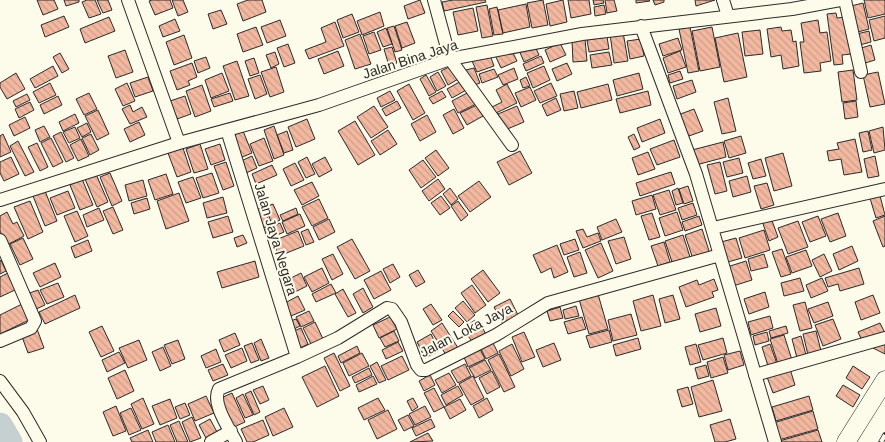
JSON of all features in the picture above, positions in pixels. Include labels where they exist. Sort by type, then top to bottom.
[{"type":"main road","points":[[846,442],[885,380]]},
{"type":"street","points":[[128,0],[179,143]]},
{"type":"street","points":[[434,0],[450,59],[512,145]]},
{"type":"street","points":[[723,0],[728,16]]},
{"type":"street","name":"Jalan Bina Jaya","points":[[0,200],[179,143],[319,105],[450,59],[582,34],[792,9],[840,0]]},
{"type":"street","points":[[845,0],[861,72]]},
{"type":"street","points":[[641,26],[696,174],[775,442]]},
{"type":"street","name":"Jalan Jaya Negara","points":[[227,130],[297,358]]},
{"type":"street","points":[[713,228],[885,189]]},
{"type":"street","points":[[0,240],[35,322],[31,328],[0,341]]},
{"type":"street","name":"Jalan Loka Jaya","points":[[233,437],[218,405],[216,394],[223,386],[297,358],[338,338],[390,308],[392,308],[401,322],[417,365],[421,370],[426,370],[496,335],[548,303],[720,255]]},
{"type":"street","points":[[755,375],[885,338]]},
{"type":"street","points":[[0,380],[23,412],[40,442]]},
{"type":"street","points":[[211,442],[233,437]]},
{"type":"building","points":[[37,0],[54,0],[58,9],[43,15]]},
{"type":"building","points":[[64,0],[79,0],[79,2],[66,6]]},
{"type":"building","points":[[95,0],[101,14],[89,18],[82,2]]},
{"type":"building","points":[[97,0],[108,0],[112,10],[103,13]]},
{"type":"building","points":[[170,0],[173,8],[155,15],[149,1]]},
{"type":"building","points":[[172,0],[183,0],[188,12],[178,16]]},
{"type":"building","points":[[248,0],[262,0],[266,12],[243,21],[237,4]]},
{"type":"building","points":[[420,0],[425,13],[408,19],[404,6]]},
{"type":"building","points":[[485,0],[486,2],[444,11],[442,2]]},
{"type":"building","points":[[543,0],[548,25],[532,28],[527,3]]},
{"type":"building","points":[[563,0],[567,22],[550,26],[546,4]]},
{"type":"building","points":[[568,0],[589,0],[591,14],[571,18]]},
{"type":"building","points":[[593,0],[603,0],[604,3],[594,5]]},
{"type":"building","points":[[605,0],[614,0],[617,11],[607,13]]},
{"type":"building","points":[[636,0],[649,0],[650,1],[636,3]]},
{"type":"building","points":[[653,0],[664,0],[664,2],[655,5]]},
{"type":"building","points":[[695,0],[715,0],[696,6]]},
{"type":"building","points":[[864,0],[885,0],[885,14],[868,18]]},
{"type":"building","points":[[863,3],[869,29],[854,33],[847,7]]},
{"type":"building","points":[[526,4],[530,27],[503,33],[498,10]]},
{"type":"building","points":[[487,5],[493,36],[482,38],[476,7]]},
{"type":"building","points":[[604,5],[606,14],[595,16],[594,7]]},
{"type":"building","points":[[497,7],[503,34],[494,35],[489,9]]},
{"type":"building","points":[[473,8],[478,31],[458,35],[453,12]]},
{"type":"building","points":[[221,10],[227,24],[213,29],[208,14]]},
{"type":"building","points":[[380,12],[384,26],[362,35],[357,21]]},
{"type":"building","points":[[836,13],[837,18],[846,17],[851,54],[842,55],[843,64],[834,65],[827,14]]},
{"type":"building","points":[[352,14],[359,32],[343,38],[337,20]]},
{"type":"building","points":[[64,16],[69,27],[45,37],[41,25]]},
{"type":"building","points":[[885,16],[885,38],[874,41],[869,20]]},
{"type":"building","points":[[109,17],[115,31],[85,43],[80,29]]},
{"type":"building","points":[[175,19],[180,31],[163,37],[159,26]]},
{"type":"building","points":[[280,20],[286,36],[267,43],[261,27]]},
{"type":"building","points":[[818,20],[820,33],[827,32],[831,61],[820,63],[821,71],[804,73],[800,42],[804,42],[801,23]]},
{"type":"building","points":[[335,22],[344,46],[309,59],[305,50],[326,42],[321,28]]},
{"type":"building","points":[[407,22],[415,43],[402,48],[395,26]]},
{"type":"building","points":[[394,26],[402,50],[395,52],[387,28]]},
{"type":"building","points":[[256,27],[263,45],[243,52],[237,34]]},
{"type":"building","points":[[690,27],[699,71],[688,73],[679,29]]},
{"type":"building","points":[[712,27],[720,67],[700,71],[692,31]]},
{"type":"building","points":[[781,27],[782,31],[791,30],[793,42],[796,41],[799,66],[783,69],[781,55],[771,57],[767,29]]},
{"type":"building","points":[[386,28],[392,44],[383,47],[377,32]]},
{"type":"building","points":[[760,30],[763,54],[745,56],[742,32]]},
{"type":"building","points":[[869,31],[871,42],[856,46],[853,35]]},
{"type":"building","points":[[374,32],[381,50],[369,54],[363,36]]},
{"type":"building","points":[[623,32],[628,61],[614,63],[610,34]]},
{"type":"building","points":[[738,33],[747,77],[724,82],[715,38]]},
{"type":"building","points":[[360,34],[371,64],[355,69],[345,40]]},
{"type":"building","points":[[184,35],[192,58],[174,65],[166,42]]},
{"type":"building","points":[[607,37],[609,49],[589,52],[587,40]]},
{"type":"building","points":[[678,38],[682,50],[663,56],[659,44]]},
{"type":"building","points":[[585,39],[587,61],[573,62],[572,40]]},
{"type":"building","points":[[641,39],[644,56],[630,59],[627,41]]},
{"type":"building","points":[[560,43],[566,55],[550,62],[545,50]]},
{"type":"building","points":[[288,44],[295,63],[284,67],[277,48]]},
{"type":"building","points":[[534,44],[539,55],[524,62],[519,50]]},
{"type":"building","points":[[871,45],[875,60],[862,64],[858,49]]},
{"type":"building","points":[[392,47],[397,63],[389,66],[384,49]]},
{"type":"building","points":[[511,49],[517,61],[501,68],[495,55]]},
{"type":"building","points":[[125,50],[133,72],[116,78],[108,56]]},
{"type":"building","points":[[338,51],[344,66],[324,74],[318,59]]},
{"type":"building","points":[[680,51],[686,67],[668,73],[663,58]]},
{"type":"building","points":[[275,52],[279,64],[271,68],[266,55]]},
{"type":"building","points":[[609,52],[612,65],[592,68],[590,55]]},
{"type":"building","points":[[60,53],[69,69],[62,73],[53,57]]},
{"type":"building","points":[[490,55],[494,66],[477,72],[472,61]]},
{"type":"building","points":[[541,56],[544,63],[526,71],[523,64]]},
{"type":"building","points":[[206,57],[210,68],[198,73],[194,61]]},
{"type":"building","points":[[254,58],[259,73],[250,76],[245,61]]},
{"type":"building","points":[[237,61],[249,96],[235,100],[223,66]]},
{"type":"building","points":[[192,63],[197,77],[188,81],[190,85],[177,90],[170,71]]},
{"type":"building","points":[[567,63],[572,74],[557,81],[552,69]]},
{"type":"building","points":[[453,65],[460,78],[448,85],[441,71]]},
{"type":"building","points":[[53,66],[58,76],[35,88],[30,79]]},
{"type":"building","points":[[544,66],[550,80],[533,88],[527,73]]},
{"type":"building","points":[[276,67],[284,92],[270,97],[261,72]]},
{"type":"building","points":[[474,68],[480,83],[472,86],[466,70]]},
{"type":"building","points":[[514,68],[518,79],[503,85],[498,75]]},
{"type":"building","points":[[494,69],[498,77],[482,83],[479,74]]},
{"type":"building","points":[[853,70],[857,100],[842,102],[838,72]]},
{"type":"building","points":[[680,71],[683,79],[670,83],[668,75]]},
{"type":"building","points":[[438,72],[446,86],[437,91],[430,77]]},
{"type":"building","points":[[878,72],[885,104],[870,107],[863,75]]},
{"type":"building","points":[[16,73],[25,89],[7,99],[0,87],[0,83]]},
{"type":"building","points":[[222,73],[229,91],[211,98],[205,80]]},
{"type":"building","points":[[639,73],[643,89],[617,96],[613,80]]},
{"type":"building","points":[[260,75],[267,94],[255,99],[248,79]]},
{"type":"building","points":[[426,75],[436,92],[429,96],[420,79]]},
{"type":"building","points":[[148,77],[153,91],[135,97],[130,83]]},
{"type":"building","points":[[526,77],[530,86],[523,88],[520,80]]},
{"type":"building","points":[[463,80],[468,89],[452,98],[447,89]]},
{"type":"building","points":[[692,80],[696,92],[677,99],[673,86]]},
{"type":"building","points":[[50,83],[56,95],[39,103],[33,92]]},
{"type":"building","points":[[127,83],[135,101],[123,106],[115,89]]},
{"type":"building","points":[[551,83],[557,96],[540,103],[534,91]]},
{"type":"building","points":[[409,84],[425,113],[413,120],[397,91]]},
{"type":"building","points":[[507,84],[517,103],[496,113],[492,107],[502,102],[496,90]]},
{"type":"building","points":[[608,84],[612,100],[581,108],[577,92]]},
{"type":"building","points":[[202,85],[211,111],[195,117],[186,91]]},
{"type":"building","points":[[530,87],[536,100],[521,107],[515,93]]},
{"type":"building","points":[[390,91],[395,100],[381,107],[377,98]]},
{"type":"building","points":[[442,91],[446,97],[433,104],[429,98]]},
{"type":"building","points":[[574,91],[578,108],[564,111],[560,94]]},
{"type":"building","points":[[648,91],[651,105],[620,113],[616,99]]},
{"type":"building","points":[[469,92],[476,104],[458,113],[452,101]]},
{"type":"building","points":[[89,93],[97,109],[84,115],[76,99]]},
{"type":"building","points":[[230,93],[233,101],[214,107],[211,99]]},
{"type":"building","points":[[27,94],[30,100],[16,107],[13,101]]},
{"type":"building","points":[[58,96],[62,105],[44,114],[40,105]]},
{"type":"building","points":[[185,96],[191,114],[177,119],[170,101]]},
{"type":"building","points":[[556,98],[561,110],[547,116],[542,105]]},
{"type":"building","points":[[728,98],[736,131],[722,134],[714,102]]},
{"type":"building","points":[[397,101],[401,108],[386,116],[382,109]]},
{"type":"building","points":[[856,101],[858,117],[845,119],[843,103]]},
{"type":"building","points":[[30,102],[34,110],[19,118],[15,109]]},
{"type":"building","points":[[130,105],[133,112],[142,107],[147,117],[130,124],[122,109]]},
{"type":"building","points":[[477,105],[483,116],[467,125],[460,113]]},
{"type":"building","points":[[374,106],[388,127],[371,138],[357,117]]},
{"type":"building","points":[[517,106],[524,122],[505,130],[498,114]]},
{"type":"building","points":[[454,109],[464,128],[453,134],[443,115]]},
{"type":"building","points":[[694,109],[703,131],[686,137],[678,115]]},
{"type":"building","points":[[98,110],[109,134],[97,140],[85,116]]},
{"type":"building","points":[[75,114],[79,123],[63,131],[59,122]]},
{"type":"building","points":[[427,115],[436,132],[420,141],[411,124]]},
{"type":"building","points":[[25,117],[30,128],[14,136],[9,125]]},
{"type":"building","points":[[307,119],[315,139],[296,147],[288,127]]},
{"type":"building","points":[[660,119],[665,133],[642,142],[637,128]]},
{"type":"building","points":[[355,121],[375,155],[358,165],[338,131]]},
{"type":"building","points":[[139,122],[145,135],[130,142],[124,129]]},
{"type":"building","points":[[87,123],[91,132],[82,137],[77,128]]},
{"type":"building","points":[[44,126],[50,137],[40,142],[35,130]]},
{"type":"building","points":[[274,126],[284,155],[274,159],[264,130]]},
{"type":"building","points":[[75,127],[80,138],[69,143],[63,132]]},
{"type":"building","points":[[883,127],[885,150],[874,153],[869,131]]},
{"type":"building","points":[[388,130],[397,144],[380,155],[371,141]]},
{"type":"building","points":[[243,131],[252,153],[240,158],[232,136]]},
{"type":"building","points":[[287,131],[293,150],[284,153],[277,135]]},
{"type":"building","points":[[868,131],[872,150],[863,152],[859,133]]},
{"type":"building","points":[[61,132],[74,158],[66,162],[53,136]]},
{"type":"building","points":[[3,134],[11,152],[0,157],[0,136]]},
{"type":"building","points":[[91,134],[99,150],[90,155],[82,138]]},
{"type":"building","points":[[634,134],[640,147],[634,150],[628,137]]},
{"type":"building","points":[[741,136],[746,153],[729,158],[724,141]]},
{"type":"building","points":[[51,138],[63,162],[53,167],[41,143]]},
{"type":"building","points":[[264,138],[273,161],[259,166],[250,144]]},
{"type":"building","points":[[81,139],[89,156],[78,161],[70,145]]},
{"type":"building","points":[[855,139],[862,172],[844,175],[841,159],[829,161],[827,151],[839,149],[837,143]]},
{"type":"building","points":[[674,140],[680,157],[657,165],[650,149]]},
{"type":"building","points":[[18,141],[34,172],[25,176],[10,146]]},
{"type":"building","points":[[723,142],[726,157],[696,165],[692,150]]},
{"type":"building","points":[[37,143],[48,167],[40,171],[28,147]]},
{"type":"building","points":[[200,144],[208,169],[194,173],[186,149]]},
{"type":"building","points":[[220,144],[225,160],[211,165],[205,149]]},
{"type":"building","points":[[183,148],[191,172],[177,177],[168,153]]},
{"type":"building","points":[[436,150],[449,168],[438,176],[425,158]]},
{"type":"building","points":[[520,151],[532,173],[509,185],[497,162]]},
{"type":"building","points":[[648,152],[655,169],[638,175],[632,158]]},
{"type":"building","points":[[783,153],[792,186],[774,191],[765,158]]},
{"type":"building","points":[[252,156],[257,168],[246,173],[241,161]]},
{"type":"building","points":[[875,156],[879,176],[868,178],[864,159]]},
{"type":"building","points":[[11,157],[19,174],[4,181],[0,173],[0,162]]},
{"type":"building","points":[[307,157],[315,174],[306,178],[298,162]]},
{"type":"building","points":[[325,157],[332,170],[319,177],[312,164]]},
{"type":"building","points":[[739,158],[743,173],[727,177],[723,162]]},
{"type":"building","points":[[761,159],[766,176],[753,179],[748,163]]},
{"type":"building","points":[[423,160],[436,177],[421,188],[409,170]]},
{"type":"building","points":[[226,162],[234,186],[223,190],[214,166]]},
{"type":"building","points":[[720,162],[727,191],[715,194],[707,165]]},
{"type":"building","points":[[295,163],[304,180],[291,186],[283,169]]},
{"type":"building","points":[[272,165],[277,175],[256,184],[252,174]]},
{"type":"building","points":[[671,172],[675,184],[640,196],[636,183]]},
{"type":"building","points":[[110,173],[122,201],[112,206],[100,177]]},
{"type":"building","points":[[212,173],[219,193],[203,198],[196,178]]},
{"type":"building","points":[[96,174],[108,202],[97,207],[85,179]]},
{"type":"building","points":[[166,174],[173,194],[155,200],[148,180]]},
{"type":"building","points":[[747,176],[751,192],[733,197],[729,181]]},
{"type":"building","points":[[193,177],[201,198],[186,203],[178,182]]},
{"type":"building","points":[[82,179],[93,205],[80,210],[70,185]]},
{"type":"building","points":[[438,179],[445,189],[429,201],[422,191]]},
{"type":"building","points":[[143,180],[147,196],[129,201],[125,185]]},
{"type":"building","points":[[479,181],[491,197],[470,212],[458,196]]},
{"type":"building","points":[[312,182],[319,196],[302,205],[294,190]]},
{"type":"building","points":[[767,183],[774,205],[761,209],[754,186]]},
{"type":"building","points":[[688,186],[693,201],[684,204],[679,189]]},
{"type":"building","points":[[450,188],[458,199],[451,205],[443,194]]},
{"type":"building","points":[[678,188],[683,203],[676,205],[672,191]]},
{"type":"building","points":[[669,190],[676,210],[660,215],[653,195]]},
{"type":"building","points":[[45,191],[57,221],[45,226],[33,196]]},
{"type":"building","points":[[68,191],[75,208],[57,215],[50,198]]},
{"type":"building","points":[[879,192],[885,215],[876,218],[869,195]]},
{"type":"building","points":[[179,193],[189,221],[166,229],[157,201]]},
{"type":"building","points":[[652,195],[656,209],[636,215],[632,201]]},
{"type":"building","points":[[441,196],[450,208],[440,215],[431,203]]},
{"type":"building","points":[[223,197],[227,213],[207,218],[203,203]]},
{"type":"building","points":[[147,198],[150,209],[134,214],[131,203]]},
{"type":"building","points":[[319,199],[328,218],[312,226],[302,207]]},
{"type":"building","points":[[30,201],[43,232],[28,239],[14,207]]},
{"type":"building","points":[[458,201],[468,215],[461,221],[451,206]]},
{"type":"building","points":[[693,203],[697,215],[682,220],[678,208]]},
{"type":"building","points":[[273,204],[280,220],[272,224],[265,207]]},
{"type":"building","points":[[113,207],[123,230],[113,234],[103,211]]},
{"type":"building","points":[[263,207],[271,225],[261,229],[253,211]]},
{"type":"building","points":[[99,208],[104,220],[87,227],[83,215]]},
{"type":"building","points":[[296,208],[298,214],[283,221],[280,215]]},
{"type":"building","points":[[77,211],[88,236],[75,242],[64,216]]},
{"type":"building","points":[[7,212],[13,224],[17,222],[24,236],[7,245],[0,231],[0,216]]},
{"type":"building","points":[[677,212],[683,230],[665,236],[659,218]]},
{"type":"building","points":[[652,213],[660,237],[649,240],[641,216]]},
{"type":"building","points":[[838,213],[846,236],[830,242],[821,219]]},
{"type":"building","points":[[300,214],[305,226],[287,234],[282,222]]},
{"type":"building","points":[[228,216],[233,232],[213,238],[208,222]]},
{"type":"building","points":[[699,216],[702,225],[685,231],[682,222]]},
{"type":"building","points":[[818,216],[826,236],[810,242],[802,222]]},
{"type":"building","points":[[885,216],[885,246],[883,247],[873,221]]},
{"type":"building","points":[[771,218],[778,237],[769,241],[762,221]]},
{"type":"building","points":[[329,219],[335,232],[319,240],[313,227]]},
{"type":"building","points":[[616,219],[622,232],[602,240],[597,227]]},
{"type":"building","points":[[798,221],[808,247],[788,254],[778,228]]},
{"type":"building","points":[[280,223],[284,232],[266,240],[262,231]]},
{"type":"building","points":[[308,229],[314,242],[306,245],[301,232]]},
{"type":"building","points":[[583,229],[587,237],[598,233],[601,241],[583,248],[576,231]]},
{"type":"building","points":[[702,229],[710,254],[693,259],[685,235]]},
{"type":"building","points":[[764,230],[770,250],[745,258],[739,238]]},
{"type":"building","points":[[298,231],[304,246],[279,256],[273,241]]},
{"type":"building","points":[[243,235],[247,243],[237,247],[234,238]]},
{"type":"building","points":[[683,235],[691,260],[673,265],[665,241]]},
{"type":"building","points":[[624,237],[631,259],[616,264],[608,241]]},
{"type":"building","points":[[23,238],[33,259],[20,265],[10,244]]},
{"type":"building","points":[[736,238],[742,258],[728,262],[721,242]]},
{"type":"building","points":[[352,239],[370,271],[355,279],[337,247]]},
{"type":"building","points":[[575,239],[579,250],[564,255],[560,244]]},
{"type":"building","points":[[88,240],[92,251],[75,258],[71,247]]},
{"type":"building","points":[[664,242],[670,262],[658,266],[651,246]]},
{"type":"building","points":[[601,243],[613,271],[598,278],[585,250]]},
{"type":"building","points":[[557,245],[568,272],[554,278],[551,268],[541,273],[533,255]]},
{"type":"building","points":[[852,246],[858,261],[839,270],[833,254]]},
{"type":"building","points":[[782,249],[791,274],[781,277],[772,252]]},
{"type":"building","points":[[806,250],[812,266],[792,273],[786,257]]},
{"type":"building","points":[[580,252],[587,273],[574,277],[567,257]]},
{"type":"building","points":[[333,254],[343,274],[332,280],[322,259]]},
{"type":"building","points":[[764,254],[768,267],[751,271],[748,259]]},
{"type":"building","points":[[824,254],[832,271],[820,277],[812,260]]},
{"type":"building","points":[[0,261],[6,271],[0,274]]},
{"type":"building","points":[[255,261],[259,277],[222,288],[217,272]]},
{"type":"building","points":[[746,261],[752,280],[733,286],[727,267]]},
{"type":"building","points":[[55,263],[61,277],[40,287],[33,273]]},
{"type":"building","points":[[393,264],[400,277],[390,283],[383,269]]},
{"type":"building","points":[[322,268],[329,283],[312,292],[304,277]]},
{"type":"building","points":[[859,268],[864,284],[840,291],[838,284],[828,287],[825,278]]},
{"type":"building","points":[[418,270],[425,282],[416,287],[409,275]]},
{"type":"building","points":[[483,270],[500,293],[488,302],[471,279]]},
{"type":"building","points":[[381,271],[391,290],[374,299],[364,280]]},
{"type":"building","points":[[8,273],[15,290],[0,297],[0,277]]},
{"type":"building","points":[[301,273],[307,286],[295,292],[289,279]]},
{"type":"building","points":[[800,278],[804,291],[784,296],[781,283]]},
{"type":"building","points":[[822,278],[828,291],[811,298],[806,285]]},
{"type":"building","points":[[714,279],[718,290],[712,292],[714,297],[686,307],[679,287],[697,280],[699,285]]},
{"type":"building","points":[[58,283],[64,297],[47,304],[40,290]]},
{"type":"building","points":[[331,284],[336,293],[316,302],[312,294]]},
{"type":"building","points":[[472,285],[486,305],[475,313],[461,293]]},
{"type":"building","points":[[363,288],[373,307],[363,313],[353,294]]},
{"type":"building","points":[[343,289],[356,313],[348,317],[335,294]]},
{"type":"building","points":[[38,290],[45,305],[34,310],[27,294]]},
{"type":"building","points":[[765,292],[769,307],[749,314],[744,299]]},
{"type":"building","points":[[598,294],[608,329],[589,334],[579,299]]},
{"type":"building","points":[[75,295],[80,308],[45,324],[39,312]]},
{"type":"building","points":[[653,295],[661,326],[641,331],[633,301]]},
{"type":"building","points":[[673,295],[680,319],[665,323],[659,299]]},
{"type":"building","points":[[873,295],[880,313],[861,320],[855,302]]},
{"type":"building","points":[[298,296],[305,310],[291,316],[285,303]]},
{"type":"building","points":[[510,299],[518,315],[502,323],[494,307]]},
{"type":"building","points":[[463,301],[475,315],[467,322],[455,308]]},
{"type":"building","points":[[805,302],[812,328],[800,331],[793,305]]},
{"type":"building","points":[[828,302],[833,316],[814,323],[808,309]]},
{"type":"building","points":[[22,304],[29,320],[0,334],[0,315]]},
{"type":"building","points":[[431,304],[442,320],[433,325],[423,309]]},
{"type":"building","points":[[576,306],[579,316],[565,319],[563,310]]},
{"type":"building","points":[[560,307],[563,318],[550,321],[547,311]]},
{"type":"building","points":[[716,308],[721,326],[700,332],[695,314]]},
{"type":"building","points":[[309,311],[314,321],[301,327],[296,317]]},
{"type":"building","points":[[453,311],[464,322],[459,327],[448,316]]},
{"type":"building","points":[[631,314],[637,335],[613,341],[608,320]]},
{"type":"building","points":[[770,316],[773,328],[751,335],[748,322]]},
{"type":"building","points":[[390,317],[397,329],[379,338],[373,325]]},
{"type":"building","points":[[582,317],[586,329],[568,334],[564,322]]},
{"type":"building","points":[[296,319],[300,326],[292,330],[288,322]]},
{"type":"building","points":[[833,319],[841,339],[823,346],[815,325]]},
{"type":"building","points":[[475,320],[479,327],[466,335],[462,329]]},
{"type":"building","points":[[315,322],[324,341],[312,346],[303,328]]},
{"type":"building","points":[[442,323],[460,351],[448,358],[431,331]]},
{"type":"building","points":[[880,323],[885,333],[863,343],[858,332]]},
{"type":"building","points":[[102,326],[114,351],[101,357],[89,332]]},
{"type":"building","points":[[786,326],[788,333],[771,338],[769,331]]},
{"type":"building","points":[[482,327],[487,336],[474,344],[468,336]]},
{"type":"building","points":[[301,328],[308,344],[300,348],[292,332]]},
{"type":"building","points":[[37,329],[44,348],[28,353],[21,334]]},
{"type":"building","points":[[609,330],[612,342],[590,348],[586,336]]},
{"type":"building","points":[[394,331],[399,341],[385,347],[380,338]]},
{"type":"building","points":[[816,331],[821,351],[808,355],[803,334]]},
{"type":"building","points":[[524,332],[535,357],[522,362],[512,337]]},
{"type":"building","points":[[767,332],[769,341],[755,345],[753,336]]},
{"type":"building","points":[[235,333],[240,345],[224,352],[219,340]]},
{"type":"building","points":[[431,334],[439,351],[425,358],[417,342]]},
{"type":"building","points":[[784,335],[792,360],[778,364],[770,339]]},
{"type":"building","points":[[801,336],[806,355],[797,358],[792,339]]},
{"type":"building","points":[[638,338],[641,349],[616,356],[613,345]]},
{"type":"building","points":[[723,338],[727,353],[703,360],[698,345]]},
{"type":"building","points":[[261,339],[269,358],[261,361],[254,343]]},
{"type":"building","points":[[139,340],[147,360],[128,368],[119,348]]},
{"type":"building","points":[[178,340],[185,359],[172,364],[164,345]]},
{"type":"building","points":[[885,340],[885,354],[873,348]]},
{"type":"building","points":[[398,342],[403,351],[386,359],[382,350]]},
{"type":"building","points":[[252,343],[259,360],[251,363],[244,346]]},
{"type":"building","points":[[493,343],[498,353],[486,359],[481,349]]},
{"type":"building","points":[[554,343],[561,360],[543,367],[536,350]]},
{"type":"building","points":[[512,344],[524,369],[511,376],[499,351]]},
{"type":"building","points":[[696,344],[701,362],[690,365],[685,347]]},
{"type":"building","points":[[770,344],[777,364],[768,366],[762,347]]},
{"type":"building","points":[[357,346],[360,353],[341,363],[338,356]]},
{"type":"building","points":[[163,347],[171,366],[160,371],[152,352]]},
{"type":"building","points":[[242,348],[247,361],[231,368],[225,355]]},
{"type":"building","points":[[216,349],[221,362],[206,368],[201,356]]},
{"type":"building","points":[[480,349],[485,359],[468,367],[464,357]]},
{"type":"building","points":[[740,351],[744,365],[728,370],[724,355]]},
{"type":"building","points":[[119,352],[125,363],[107,372],[102,360]]},
{"type":"building","points":[[334,353],[350,386],[340,391],[324,358]]},
{"type":"building","points":[[362,353],[369,366],[349,376],[343,363]]},
{"type":"building","points":[[499,354],[515,387],[504,392],[488,360]]},
{"type":"building","points":[[402,356],[409,370],[388,380],[381,366]]},
{"type":"building","points":[[723,357],[728,373],[711,378],[707,362]]},
{"type":"building","points":[[485,360],[491,370],[475,378],[469,368]]},
{"type":"building","points":[[377,362],[386,380],[379,383],[370,366]]},
{"type":"building","points":[[223,364],[228,375],[213,381],[208,370]]},
{"type":"building","points":[[465,364],[471,376],[458,383],[451,371]]},
{"type":"building","points":[[706,365],[709,376],[698,379],[695,368]]},
{"type":"building","points":[[325,366],[339,396],[317,407],[302,377]]},
{"type":"building","points":[[853,366],[870,377],[862,389],[846,378]]},
{"type":"building","points":[[369,368],[372,375],[355,383],[352,377]]},
{"type":"building","points":[[790,369],[795,385],[773,393],[767,377]]},
{"type":"building","points":[[125,370],[134,391],[117,399],[108,378]]},
{"type":"building","points":[[492,371],[500,387],[487,394],[479,378]]},
{"type":"building","points":[[449,373],[456,385],[442,393],[435,380]]},
{"type":"building","points":[[430,375],[435,385],[424,391],[419,381]]},
{"type":"building","points":[[373,376],[377,384],[359,392],[356,385]]},
{"type":"building","points":[[473,376],[484,398],[471,405],[459,384]]},
{"type":"building","points":[[713,380],[722,411],[699,417],[691,387]]},
{"type":"building","points":[[843,385],[860,395],[853,407],[836,396]]},
{"type":"building","points":[[263,386],[269,400],[260,404],[253,390]]},
{"type":"building","points":[[458,386],[463,395],[446,405],[441,395]]},
{"type":"building","points":[[688,387],[693,404],[682,407],[677,390]]},
{"type":"building","points":[[434,388],[444,407],[434,412],[424,393]]},
{"type":"building","points":[[251,391],[260,412],[254,415],[245,394]]},
{"type":"building","points":[[232,393],[245,422],[234,427],[221,398]]},
{"type":"building","points":[[243,394],[253,415],[245,418],[236,398]]},
{"type":"building","points":[[206,396],[214,413],[195,421],[188,404]]},
{"type":"building","points":[[809,396],[813,410],[776,421],[772,407]]},
{"type":"building","points":[[143,398],[154,424],[142,429],[131,404]]},
{"type":"building","points":[[378,398],[385,410],[364,420],[358,408]]},
{"type":"building","points":[[413,398],[418,407],[412,411],[407,401]]},
{"type":"building","points":[[487,398],[493,410],[479,418],[473,406]]},
{"type":"building","points":[[170,399],[177,418],[160,425],[152,406]]},
{"type":"building","points":[[460,399],[466,410],[450,419],[444,407]]},
{"type":"building","points":[[185,403],[190,415],[180,419],[175,407]]},
{"type":"building","points":[[116,406],[126,431],[113,436],[103,412]]},
{"type":"building","points":[[425,406],[431,417],[415,425],[409,414]]},
{"type":"building","points":[[131,408],[141,430],[129,435],[120,413]]},
{"type":"building","points":[[284,408],[293,427],[273,436],[265,417]]},
{"type":"building","points":[[388,410],[397,429],[377,439],[368,420]]},
{"type":"building","points":[[813,411],[818,429],[775,441],[770,424]]},
{"type":"building","points":[[408,415],[414,426],[404,431],[398,420]]},
{"type":"building","points":[[192,417],[201,438],[190,442],[182,422]]},
{"type":"building","points":[[210,419],[217,432],[206,438],[199,425]]},
{"type":"building","points":[[431,419],[435,427],[416,436],[412,428]]},
{"type":"building","points":[[730,419],[736,439],[715,442],[710,425]]},
{"type":"building","points":[[263,420],[269,435],[253,442],[247,442],[241,429]]},
{"type":"building","points":[[179,421],[188,442],[177,442],[170,425]]},
{"type":"building","points":[[168,425],[175,442],[156,442],[152,432]]},
{"type":"building","points":[[148,430],[153,442],[132,442],[130,438]]},
{"type":"building","points":[[818,430],[822,442],[776,442]]},
{"type":"building","points":[[428,433],[433,441],[410,442]]},
{"type":"waterway","points":[[0,425],[10,442]]},
{"type":"railway","points":[[881,442],[885,435]]}]
